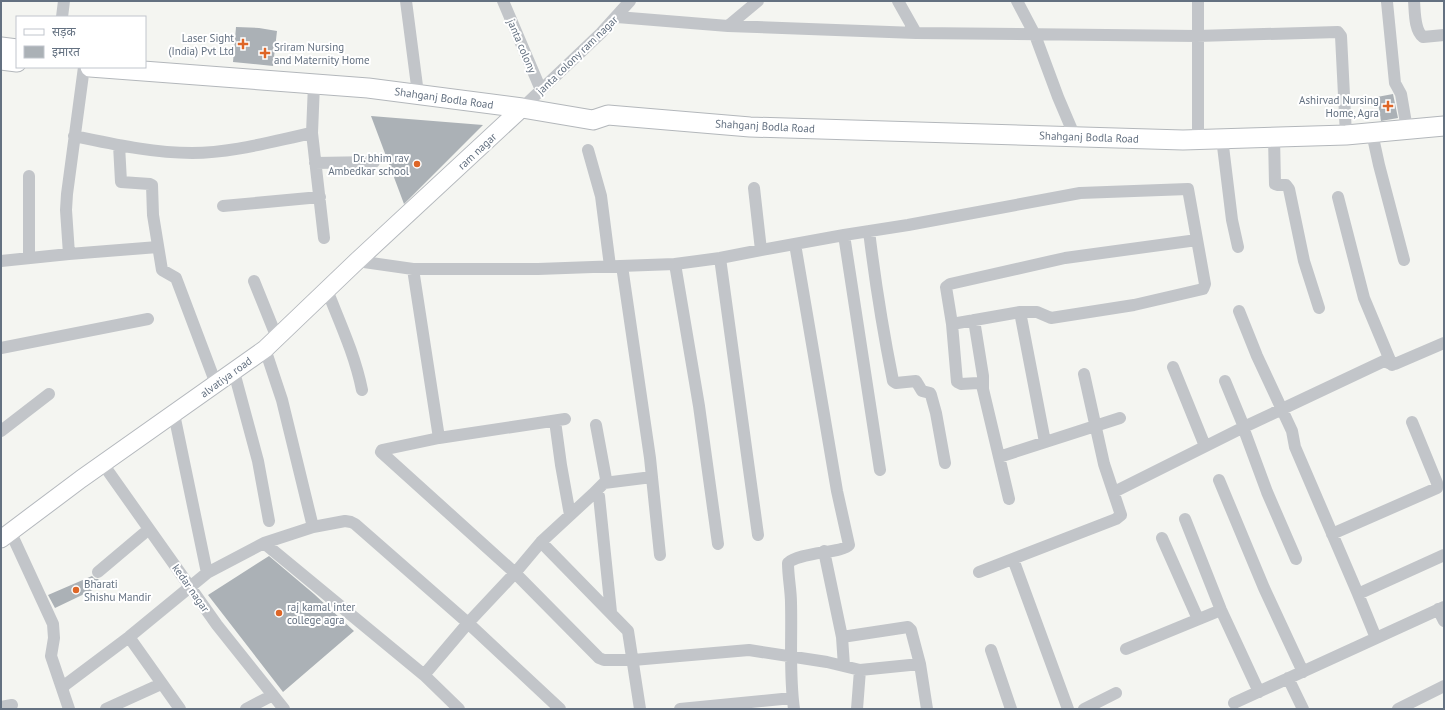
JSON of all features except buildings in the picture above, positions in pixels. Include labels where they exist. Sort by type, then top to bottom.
[{"type":"main road","points":[[1,47],[16,48]]},
{"type":"main road","points":[[1,60],[16,62]]},
{"type":"main road","points":[[146,62],[417,86],[532,99]]},
{"type":"main road","name":"Shahganj Bodla Road","points":[[103,68],[532,99],[598,108],[608,115],[750,127],[1075,137],[1198,139],[1346,135],[1444,126]]},
{"type":"street","points":[[62,16],[64,1]]},
{"type":"street","points":[[406,1],[417,86]]},
{"type":"street","name":"janta colony ram nagar","points":[[532,99],[617,17],[630,1]]},
{"type":"street","points":[[728,26],[758,1]]},
{"type":"street","points":[[898,1],[916,33]]},
{"type":"street","points":[[1017,1],[1035,35],[1058,97],[1075,137]]},
{"type":"street","points":[[1198,1],[1198,139]]},
{"type":"street","points":[[1414,1],[1418,31],[1420,35],[1422,37],[1444,35]]},
{"type":"street","name":"janta colony","points":[[504,2],[532,99]]},
{"type":"street","points":[[1387,2],[1394,83],[1401,94],[1407,129]]},
{"type":"street","points":[[617,17],[728,26],[916,33],[1197,36],[1339,33],[1341,36],[1346,135]]},
{"type":"street","points":[[69,254],[66,210],[67,194],[84,68]]},
{"type":"street","points":[[314,84],[312,133],[324,238]]},
{"type":"street","name":"ram nagar","points":[[431,192],[532,99]]},
{"type":"street","points":[[74,136],[157,152],[192,153],[235,149],[312,133]]},
{"type":"street","points":[[1372,133],[1404,260]]},
{"type":"street","points":[[1274,137],[1275,184],[1278,186],[1286,185],[1289,189],[1304,261],[1320,308]]},
{"type":"street","points":[[1222,138],[1231,213],[1238,247]]},
{"type":"street","points":[[119,145],[121,182],[150,184],[152,187],[153,215],[162,270],[176,278],[216,384]]},
{"type":"street","points":[[588,150],[601,196],[616,266],[652,477],[660,556]]},
{"type":"street","points":[[315,163],[374,162]]},
{"type":"street","points":[[29,176],[29,258]]},
{"type":"street","points":[[754,188],[761,250]]},
{"type":"street","points":[[357,261],[413,269],[538,269],[675,264],[720,258],[1080,193],[1188,189],[1205,284],[1203,289],[1134,305],[1051,318],[1038,312],[1020,312],[952,324]]},
{"type":"street","name":"alvatiya road","points":[[6,536],[81,479],[265,349],[431,192]]},
{"type":"street","points":[[223,206],[320,197]]},
{"type":"street","points":[[1338,197],[1364,298],[1392,364]]},
{"type":"street","points":[[869,231],[883,335],[893,380],[896,383],[916,381],[922,391],[930,393],[936,413],[945,463]]},
{"type":"street","points":[[844,235],[880,470]]},
{"type":"street","points":[[983,388],[978,383],[961,384],[957,382],[952,324],[946,290],[946,287],[950,284],[1066,258],[1197,240]]},
{"type":"street","points":[[680,709],[793,704],[791,603],[788,563],[793,560],[824,551],[846,548],[849,545],[836,491],[796,244]]},
{"type":"street","points":[[1,262],[69,254],[158,247]]},
{"type":"street","points":[[720,258],[758,535]]},
{"type":"street","points":[[675,264],[699,406],[718,544]]},
{"type":"street","points":[[413,269],[439,438]]},
{"type":"street","points":[[254,281],[277,338]]},
{"type":"street","points":[[327,290],[353,354],[362,390]]},
{"type":"street","points":[[1239,311],[1257,356],[1292,431],[1295,447],[1376,638]]},
{"type":"street","points":[[1020,312],[1046,442]]},
{"type":"street","points":[[1,348],[148,319]]},
{"type":"street","points":[[974,320],[983,376],[983,388],[1009,499]]},
{"type":"street","points":[[1114,492],[1243,427],[1384,361],[1392,364],[1444,344]]},
{"type":"street","points":[[265,349],[282,400],[313,526]]},
{"type":"street","points":[[1174,367],[1206,446]]},
{"type":"street","points":[[234,372],[258,461],[269,520]]},
{"type":"street","points":[[979,572],[1121,515],[1104,464],[1084,374]]},
{"type":"street","points":[[1225,381],[1267,492],[1296,559]]},
{"type":"street","points":[[1,431],[50,394]]},
{"type":"street","points":[[174,414],[207,573]]},
{"type":"street","points":[[998,457],[1120,418]]},
{"type":"street","points":[[570,515],[561,465],[560,420],[439,438],[382,450],[380,452],[515,573],[599,658],[604,660],[633,660],[749,650],[791,656],[860,670],[920,664]]},
{"type":"street","points":[[1332,534],[1437,488],[1437,483],[1412,422]]},
{"type":"street","points":[[424,675],[468,623],[515,573],[541,542],[604,484],[606,479],[596,425]]},
{"type":"street","name":"kedar nagar","points":[[104,464],[217,625],[284,709]]},
{"type":"street","points":[[604,484],[652,477]]},
{"type":"street","points":[[1219,480],[1264,588],[1303,672]]},
{"type":"street","points":[[593,494],[597,494],[599,496],[610,612]]},
{"type":"street","points":[[1185,519],[1221,610],[1259,692]]},
{"type":"street","points":[[63,688],[129,637],[207,573],[264,543],[313,526],[345,521],[351,522],[468,623],[560,709]]},
{"type":"street","points":[[98,572],[149,529]]},
{"type":"street","points":[[6,536],[53,624],[54,631],[51,656],[70,709]]},
{"type":"street","points":[[1162,538],[1198,620]]},
{"type":"street","points":[[541,542],[629,632],[640,709]]},
{"type":"street","points":[[264,543],[424,675],[458,708]]},
{"type":"street","points":[[824,551],[842,637],[844,666]]},
{"type":"street","points":[[1358,594],[1444,555]]},
{"type":"street","points":[[1013,559],[1068,709]]},
{"type":"street","points":[[1234,703],[1441,608],[1444,621]]},
{"type":"street","points":[[1126,649],[1221,610]]},
{"type":"street","points":[[842,637],[908,626],[911,630],[920,664],[927,709]]},
{"type":"street","points":[[129,637],[180,709]]},
{"type":"street","points":[[991,650],[1011,709]]},
{"type":"street","points":[[857,709],[860,670]]},
{"type":"street","points":[[1288,678],[1303,709]]},
{"type":"street","points":[[106,709],[161,684]]},
{"type":"street","points":[[1398,709],[1444,686]]},
{"type":"street","points":[[1084,709],[1116,693]]},
{"type":"street","points":[[246,709],[273,695]]},
{"type":"street","points":[[444,709],[458,708]]},
{"type":"place","name":"Laser Sight (India) Pvt Ltd","points":[[243,44]]},
{"type":"place","name":"Sriram Nursing and Maternity Home","points":[[265,53]]},
{"type":"place","name":"Ashirvad Nursing Home, Agra","points":[[1388,106]]},
{"type":"place","name":"Dr. bhim rav Ambedkar school","points":[[417,164]]},
{"type":"place","name":"Bharati Shishu Mandir","points":[[76,590]]},
{"type":"place","name":"raj kamal inter college agra","points":[[279,613]]}]
